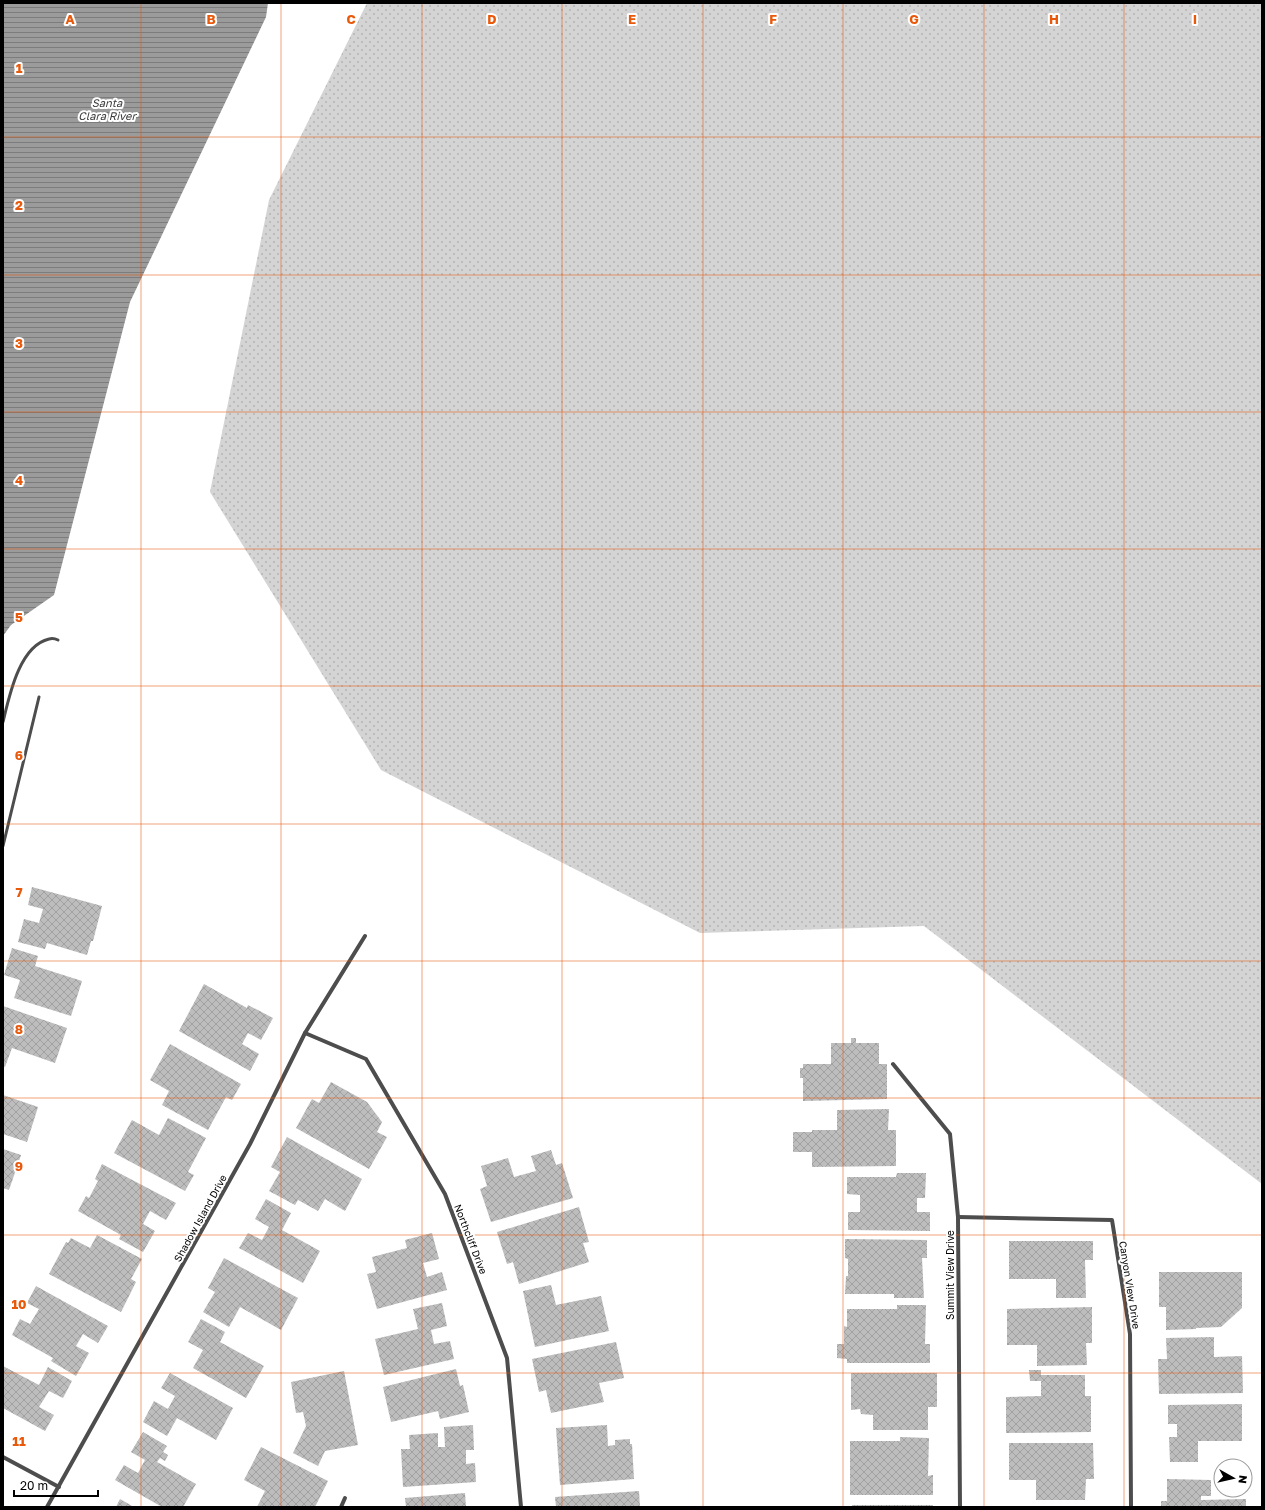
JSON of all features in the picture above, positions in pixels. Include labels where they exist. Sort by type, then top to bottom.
[{"type":"street","name":"Shadow Island Drive","points":[[47,1507],[60,1487],[250,1144],[305,1033],[365,936]]},
{"type":"street","name":"Northcliff Drive","points":[[305,1033],[366,1059],[445,1194],[507,1358],[522,1507]]},
{"type":"street","name":"Summit View Drive","points":[[893,1064],[950,1134],[958,1216],[960,1507]]},
{"type":"street","name":"Canyon View Drive","points":[[958,1216],[1112,1220],[1130,1334],[1131,1507]]},
{"type":"street","points":[[3,1457],[60,1487]]},
{"type":"street","points":[[342,1507],[345,1498]]},
{"type":"lane","points":[[3,722],[17,672],[33,648],[50,638],[58,640]]},
{"type":"lane","points":[[3,846],[39,697]]},
{"type":"shaded area","points":[[367,3],[1262,3],[1262,1184],[924,926],[700,933],[381,770],[210,492],[269,200]]},
{"type":"water","name":"Santa Clara River","points":[[3,3],[268,3],[266,17],[130,302],[54,595],[11,625],[3,636]]},
{"type":"building","points":[[32,887],[102,906],[93,941],[91,941],[87,955],[47,943],[45,949],[18,942],[24,919],[39,923],[43,909],[28,905]]},
{"type":"building","points":[[12,948],[38,956],[35,966],[82,981],[71,1016],[14,998],[20,980],[4,975]]},
{"type":"building","points":[[204,984],[247,1008],[248,1005],[273,1018],[261,1040],[248,1033],[242,1044],[259,1054],[250,1071],[179,1031]]},
{"type":"building","points":[[3,1006],[67,1028],[55,1063],[12,1048],[5,1067],[3,1066]]},
{"type":"building","points":[[851,1038],[856,1038],[856,1043],[879,1043],[879,1064],[887,1064],[887,1099],[803,1101],[803,1078],[800,1078],[800,1068],[803,1068],[803,1064],[831,1064],[831,1043],[851,1043]]},
{"type":"building","points":[[170,1044],[241,1084],[232,1100],[226,1097],[208,1130],[162,1105],[169,1091],[150,1080]]},
{"type":"building","points":[[331,1082],[367,1102],[382,1122],[377,1132],[387,1137],[369,1169],[296,1128],[312,1099],[319,1103]]},
{"type":"building","points":[[3,1095],[38,1107],[27,1142],[3,1134]]},
{"type":"building","points":[[889,1109],[888,1130],[896,1130],[896,1166],[812,1167],[812,1152],[793,1152],[793,1132],[837,1130],[837,1110]]},
{"type":"building","points":[[168,1118],[206,1138],[188,1172],[194,1175],[185,1191],[114,1153],[132,1120],[159,1135]]},
{"type":"building","points":[[287,1137],[362,1179],[345,1211],[325,1199],[318,1211],[298,1200],[295,1205],[269,1191],[280,1172],[271,1167]]},
{"type":"building","points":[[3,1149],[21,1155],[9,1190],[3,1188]]},
{"type":"building","points":[[551,1150],[556,1165],[562,1163],[573,1198],[491,1222],[480,1189],[487,1186],[481,1166],[508,1158],[514,1177],[536,1171],[531,1156]]},
{"type":"building","points":[[102,1164],[176,1203],[166,1220],[150,1211],[143,1224],[155,1231],[143,1252],[119,1239],[121,1235],[78,1211],[86,1196],[89,1198],[98,1181],[95,1179]]},
{"type":"building","points":[[897,1173],[926,1173],[925,1198],[917,1198],[917,1212],[930,1212],[930,1231],[848,1230],[848,1212],[860,1212],[860,1195],[847,1194],[847,1177],[896,1177]]},
{"type":"building","points":[[266,1199],[291,1213],[282,1230],[320,1251],[303,1283],[239,1248],[248,1233],[262,1240],[269,1227],[255,1219]]},
{"type":"building","points":[[579,1207],[589,1242],[583,1243],[589,1262],[519,1284],[513,1262],[507,1264],[497,1232]]},
{"type":"building","points":[[432,1233],[439,1259],[423,1263],[427,1277],[442,1272],[447,1290],[377,1309],[367,1274],[376,1272],[372,1257],[407,1248],[405,1240]]},
{"type":"building","points":[[97,1235],[142,1259],[131,1279],[136,1282],[121,1312],[49,1274],[66,1242],[68,1243],[71,1238],[90,1248]]},
{"type":"building","points":[[845,1239],[927,1240],[927,1258],[922,1258],[924,1298],[894,1298],[894,1294],[845,1294],[846,1276],[848,1276],[848,1259],[845,1258]]},
{"type":"building","points":[[1009,1241],[1093,1241],[1093,1260],[1085,1260],[1086,1298],[1056,1298],[1056,1279],[1009,1279]]},
{"type":"building","points":[[224,1258],[298,1298],[281,1330],[240,1307],[229,1327],[203,1312],[215,1292],[208,1288]]},
{"type":"building","points":[[1159,1272],[1242,1272],[1242,1308],[1221,1327],[1166,1330],[1166,1307],[1159,1307]]},
{"type":"building","points":[[551,1285],[556,1305],[601,1296],[609,1331],[535,1347],[523,1291]]},
{"type":"building","points":[[36,1286],[108,1326],[98,1343],[83,1334],[76,1346],[89,1353],[76,1376],[51,1361],[53,1358],[12,1335],[20,1319],[30,1324],[39,1309],[27,1303]]},
{"type":"building","points":[[442,1303],[447,1326],[431,1330],[434,1344],[450,1341],[454,1359],[384,1375],[375,1339],[418,1329],[413,1309]]},
{"type":"building","points":[[897,1305],[926,1305],[925,1344],[930,1344],[930,1363],[847,1363],[847,1359],[837,1358],[837,1344],[844,1344],[844,1326],[847,1327],[847,1309],[897,1309]]},
{"type":"building","points":[[1092,1307],[1092,1343],[1086,1343],[1087,1365],[1037,1366],[1037,1345],[1007,1345],[1007,1309]]},
{"type":"building","points":[[201,1319],[225,1332],[220,1342],[264,1366],[246,1398],[193,1368],[203,1350],[188,1342]]},
{"type":"building","points":[[1214,1337],[1214,1357],[1242,1356],[1243,1393],[1159,1394],[1158,1359],[1167,1359],[1166,1338]]},
{"type":"building","points":[[616,1342],[624,1378],[599,1383],[604,1402],[551,1413],[546,1390],[539,1392],[532,1359]]},
{"type":"building","points":[[3,1366],[39,1385],[48,1367],[72,1381],[63,1398],[49,1391],[39,1407],[54,1415],[45,1431],[3,1408]]},
{"type":"building","points":[[456,1369],[460,1386],[463,1385],[469,1412],[440,1419],[438,1411],[391,1422],[383,1387]]},
{"type":"building","points":[[1029,1370],[1041,1370],[1041,1375],[1085,1375],[1085,1396],[1091,1396],[1091,1432],[1006,1433],[1006,1397],[1041,1396],[1041,1381],[1030,1381]]},
{"type":"building","points":[[344,1371],[358,1445],[325,1451],[318,1466],[293,1453],[306,1426],[303,1412],[296,1413],[291,1382]]},
{"type":"building","points":[[170,1373],[233,1408],[216,1440],[177,1418],[167,1436],[143,1422],[154,1401],[168,1409],[175,1396],[161,1388]]},
{"type":"building","points":[[851,1373],[937,1373],[937,1407],[928,1407],[928,1430],[873,1430],[873,1415],[861,1414],[860,1409],[851,1410]]},
{"type":"building","points":[[1242,1404],[1242,1441],[1198,1441],[1198,1462],[1170,1462],[1169,1437],[1177,1437],[1177,1424],[1168,1424],[1168,1405]]},
{"type":"building","points":[[473,1425],[474,1450],[466,1450],[466,1464],[475,1463],[476,1482],[403,1487],[401,1449],[410,1449],[409,1435],[438,1433],[438,1447],[445,1447],[444,1427]]},
{"type":"building","points":[[607,1425],[608,1446],[615,1445],[615,1440],[630,1439],[630,1444],[632,1444],[634,1479],[560,1485],[556,1428]]},
{"type":"building","points":[[143,1432],[167,1446],[163,1452],[168,1455],[165,1461],[160,1458],[157,1462],[196,1484],[183,1507],[162,1507],[115,1480],[124,1465],[138,1473],[145,1460],[131,1452]]},
{"type":"building","points":[[900,1437],[929,1438],[928,1476],[933,1475],[933,1495],[850,1495],[850,1441],[900,1441]]},
{"type":"building","points":[[1009,1443],[1093,1443],[1094,1479],[1086,1479],[1085,1500],[1036,1500],[1036,1480],[1009,1480]]},
{"type":"building","points":[[261,1447],[328,1481],[315,1507],[257,1507],[265,1491],[244,1480]]},
{"type":"building","points":[[1167,1479],[1211,1480],[1211,1496],[1201,1496],[1201,1500],[1246,1499],[1246,1507],[1161,1507],[1161,1501],[1167,1501]]},
{"type":"building","points":[[639,1491],[640,1507],[556,1507],[555,1497]]},
{"type":"building","points":[[465,1493],[466,1507],[406,1507],[405,1498]]},
{"type":"building","points":[[120,1499],[134,1507],[116,1507]]},
{"type":"building","points":[[852,1505],[933,1505],[933,1507],[852,1507]]}]
